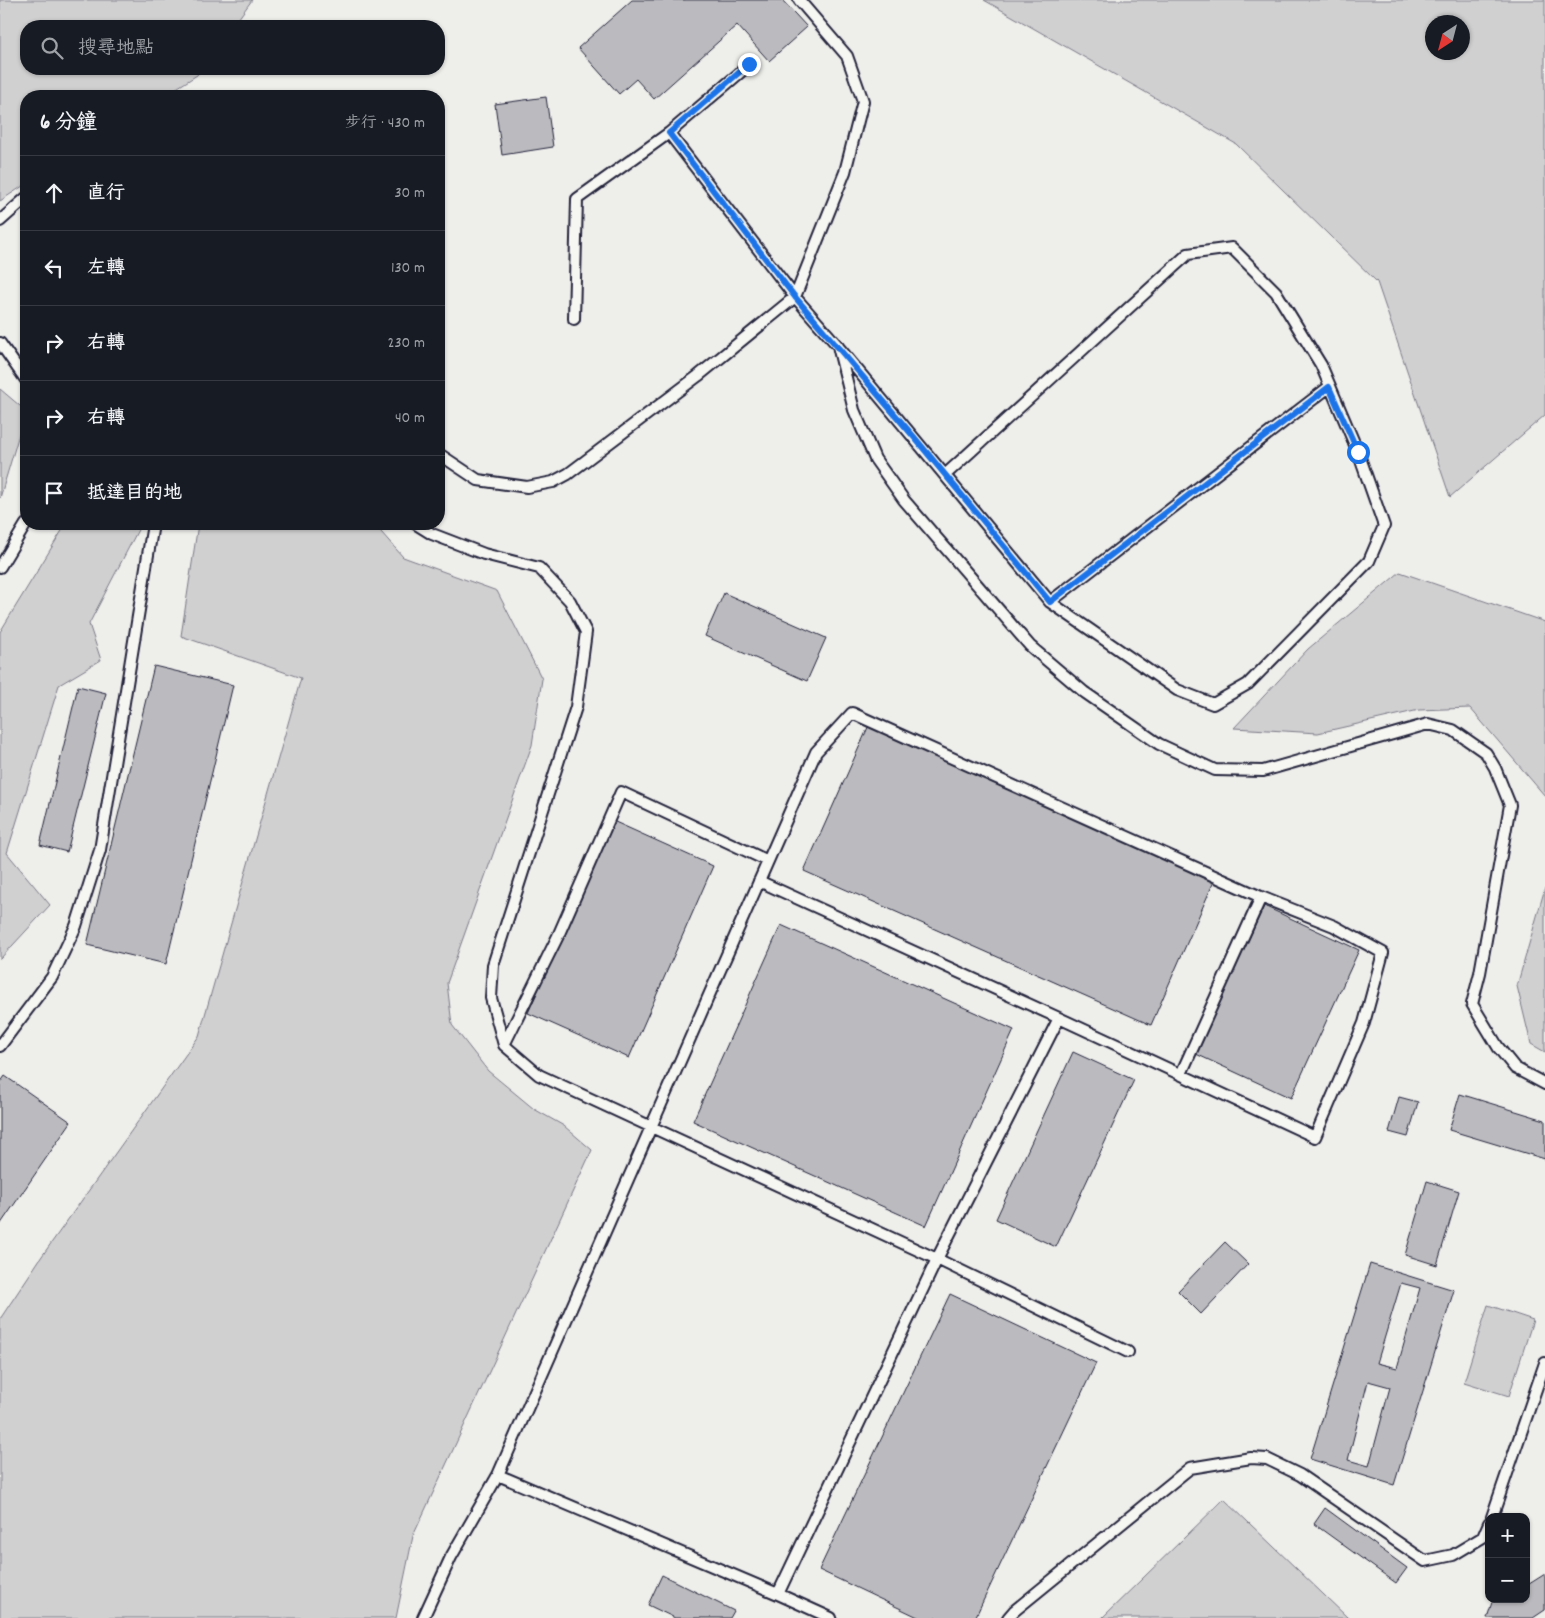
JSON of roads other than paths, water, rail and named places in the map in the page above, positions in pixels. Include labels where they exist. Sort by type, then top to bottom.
[{"type":"lane","points":[[445,458],[478,480],[526,487],[553,482],[568,474],[652,410],[795,297],[845,172],[863,101],[847,56],[799,0]]},
{"type":"lane","points":[[574,319],[577,199],[669,133],[749,64]]},
{"type":"lane","points":[[669,133],[795,297],[838,346],[944,475],[1050,602],[1177,690],[1213,704],[1248,684],[1368,561],[1384,526],[1358,452],[1321,365],[1276,292],[1232,248],[1188,254],[944,475]]},
{"type":"lane","points":[[0,222],[20,204]]},
{"type":"lane","points":[[0,343],[20,371]]},
{"type":"lane","points":[[838,346],[854,410],[875,459],[904,500],[1030,646],[1084,692],[1158,744],[1215,770],[1263,771],[1428,724],[1453,730],[1486,753],[1495,768],[1510,805],[1480,973],[1472,1004],[1498,1047],[1515,1068],[1545,1084]]},
{"type":"lane","points":[[1050,602],[1329,387]]},
{"type":"lane","points":[[0,567],[22,530]]},
{"type":"lane","points":[[0,1046],[52,977],[76,926],[100,850],[152,530]]},
{"type":"lane","points":[[426,530],[484,554],[540,568],[570,601],[586,632],[576,707],[493,965],[491,998],[504,1045],[539,1075],[937,1259],[1128,1352]]},
{"type":"lane","points":[[423,1618],[451,1557],[498,1475],[759,880],[816,752],[852,713],[1261,897],[1334,926],[1383,953],[1364,1022],[1315,1137],[759,880]]},
{"type":"lane","points":[[504,1045],[558,936],[621,792],[768,861]]},
{"type":"lane","points":[[1181,1074],[1261,897]]},
{"type":"lane","points":[[778,1594],[937,1259],[1059,1018]]},
{"type":"lane","points":[[1493,1513],[1545,1363]]},
{"type":"lane","points":[[1008,1618],[1014,1611],[1190,1468],[1251,1458],[1267,1459],[1300,1475],[1425,1561],[1453,1555],[1483,1537],[1485,1532]]},
{"type":"lane","points":[[498,1475],[831,1618]]}]
